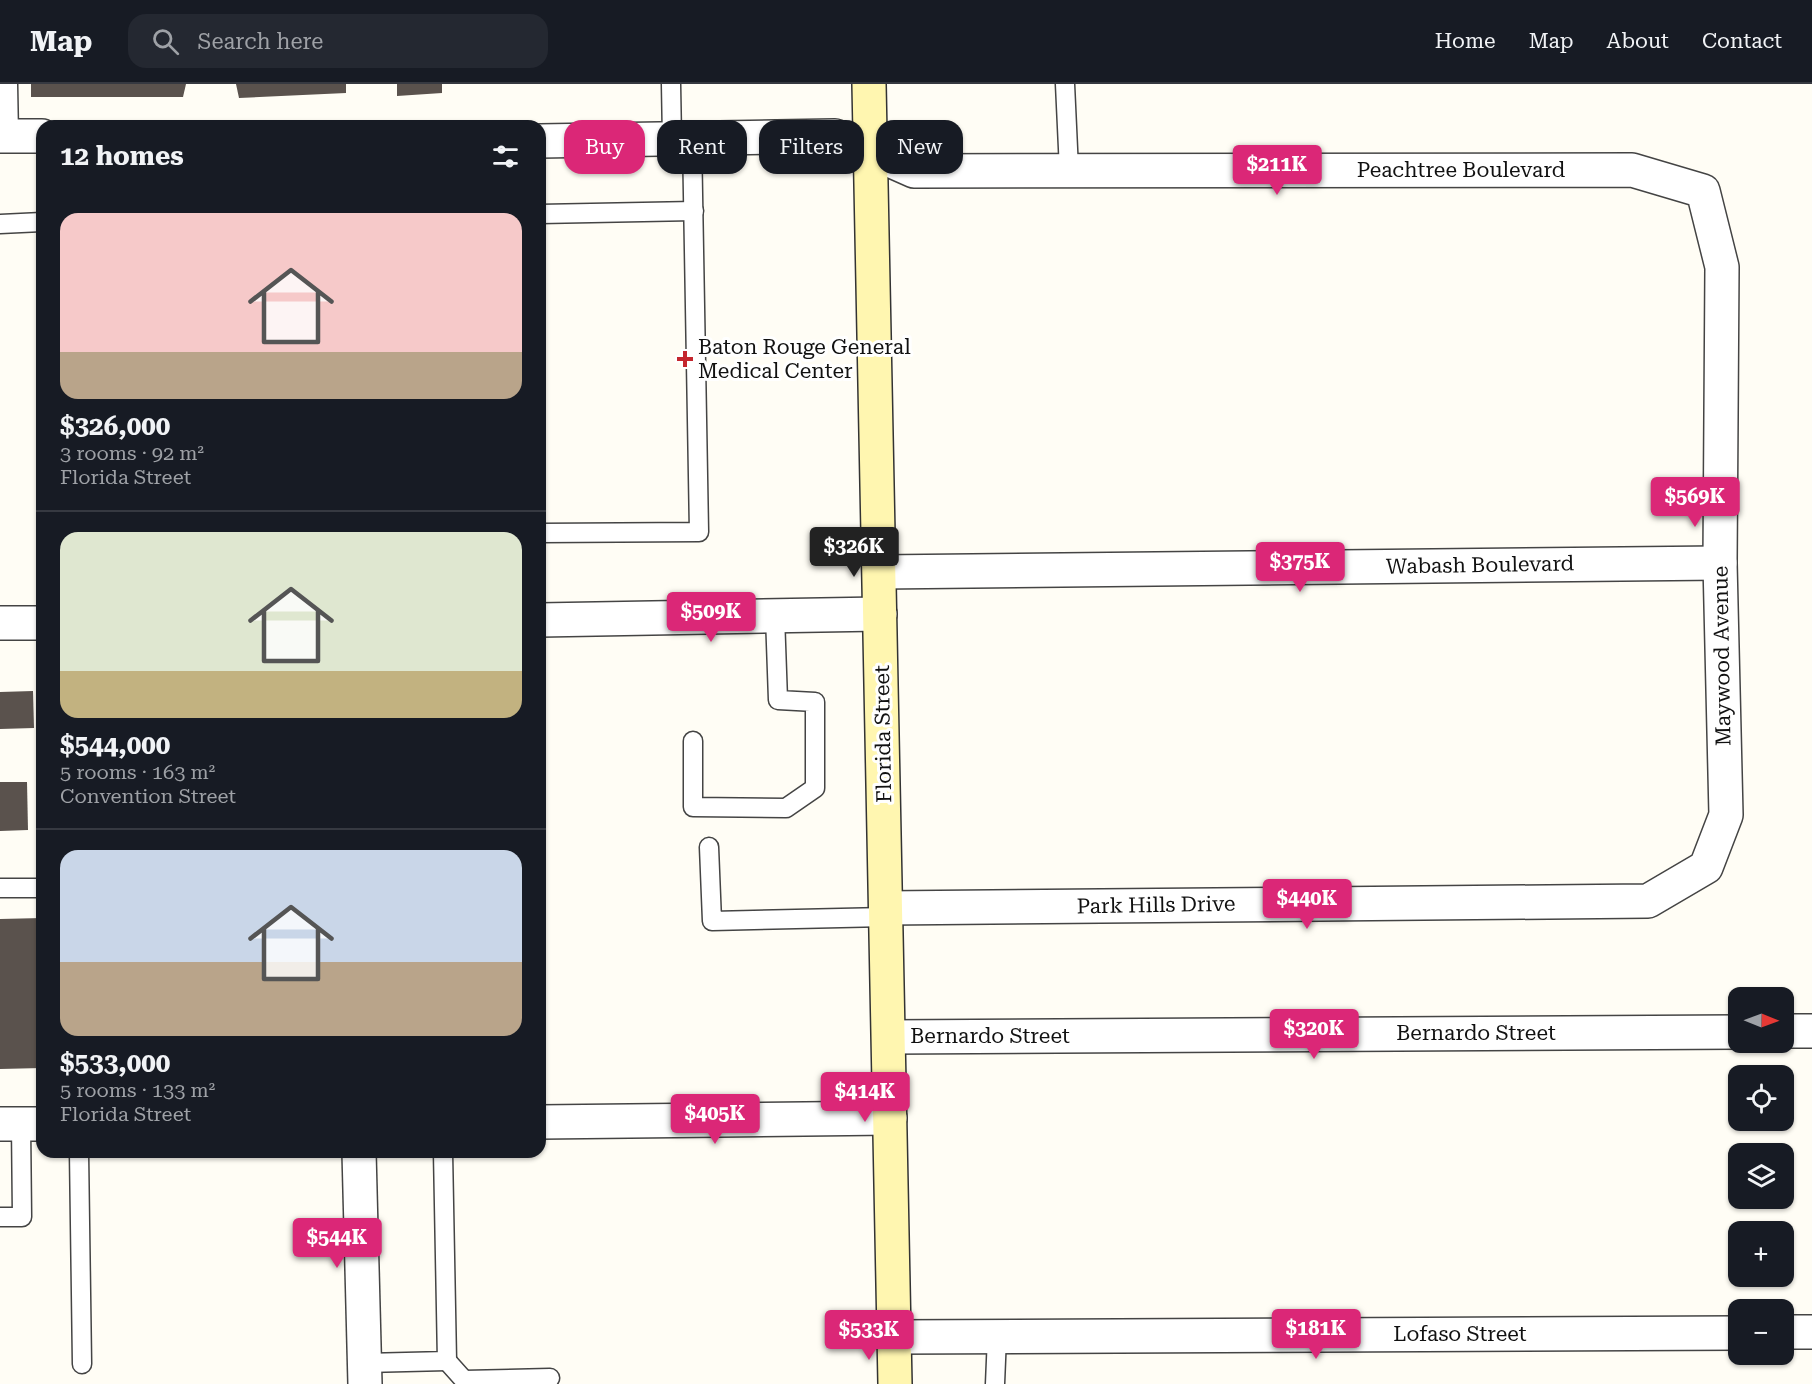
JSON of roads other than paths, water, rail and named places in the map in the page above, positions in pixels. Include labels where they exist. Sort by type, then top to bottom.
[{"type":"main road","name":"Florida Street","points":[[868,84],[880,572],[895,1384]]},
{"type":"street","points":[[4,136],[36,136]]},
{"type":"street","name":"Peachtree Boulevard","points":[[747,138],[835,136],[914,171],[1632,170],[1703,191]]},
{"type":"street","name":"Peachtree Boulevard","points":[[546,141],[657,139]]},
{"type":"street","name":"Maywood Avenue","points":[[1703,191],[1722,267],[1720,562],[1726,814],[1706,867]]},
{"type":"street","name":"Wabash Boulevard","points":[[880,572],[1720,562]]},
{"type":"street","points":[[546,620],[880,614]]},
{"type":"street","points":[[0,623],[36,623]]},
{"type":"street","name":"Park Hills Drive","points":[[886,912],[1648,901],[1706,867]]},
{"type":"street","points":[[1794,1031],[1812,1031]]},
{"type":"street","name":"Bernardo Street","points":[[889,1037],[1728,1032]]},
{"type":"street","points":[[546,1122],[890,1118]]},
{"type":"street","points":[[359,1158],[365,1373]]},
{"type":"street","points":[[1794,1332],[1812,1332]]},
{"type":"street","name":"Lofaso Street","points":[[894,1337],[1728,1333]]},
{"type":"lane","points":[[4,136],[9,84]]},
{"type":"lane","points":[[671,84],[678,120]]},
{"type":"lane","points":[[1065,84],[1069,170]]},
{"type":"lane","points":[[546,533],[699,532],[694,211],[688,174]]},
{"type":"lane","points":[[546,214],[694,211]]},
{"type":"lane","points":[[0,224],[36,222]]},
{"type":"lane","points":[[693,741],[693,807],[786,808],[815,788],[815,702],[778,700],[775,616]]},
{"type":"lane","points":[[709,848],[712,921],[886,912]]},
{"type":"lane","points":[[0,888],[36,888]]},
{"type":"lane","points":[[0,1217],[21,1217],[21,1124]]},
{"type":"lane","points":[[80,1158],[82,1364]]},
{"type":"lane","points":[[443,1158],[447,1360],[464,1380],[550,1378]]},
{"type":"lane","points":[[995,1384],[997,1336]]},
{"type":"lane","points":[[365,1373],[447,1360]]},
{"type":"place","name":"Baton Rouge General Medical Center","points":[[685,359]]}]
